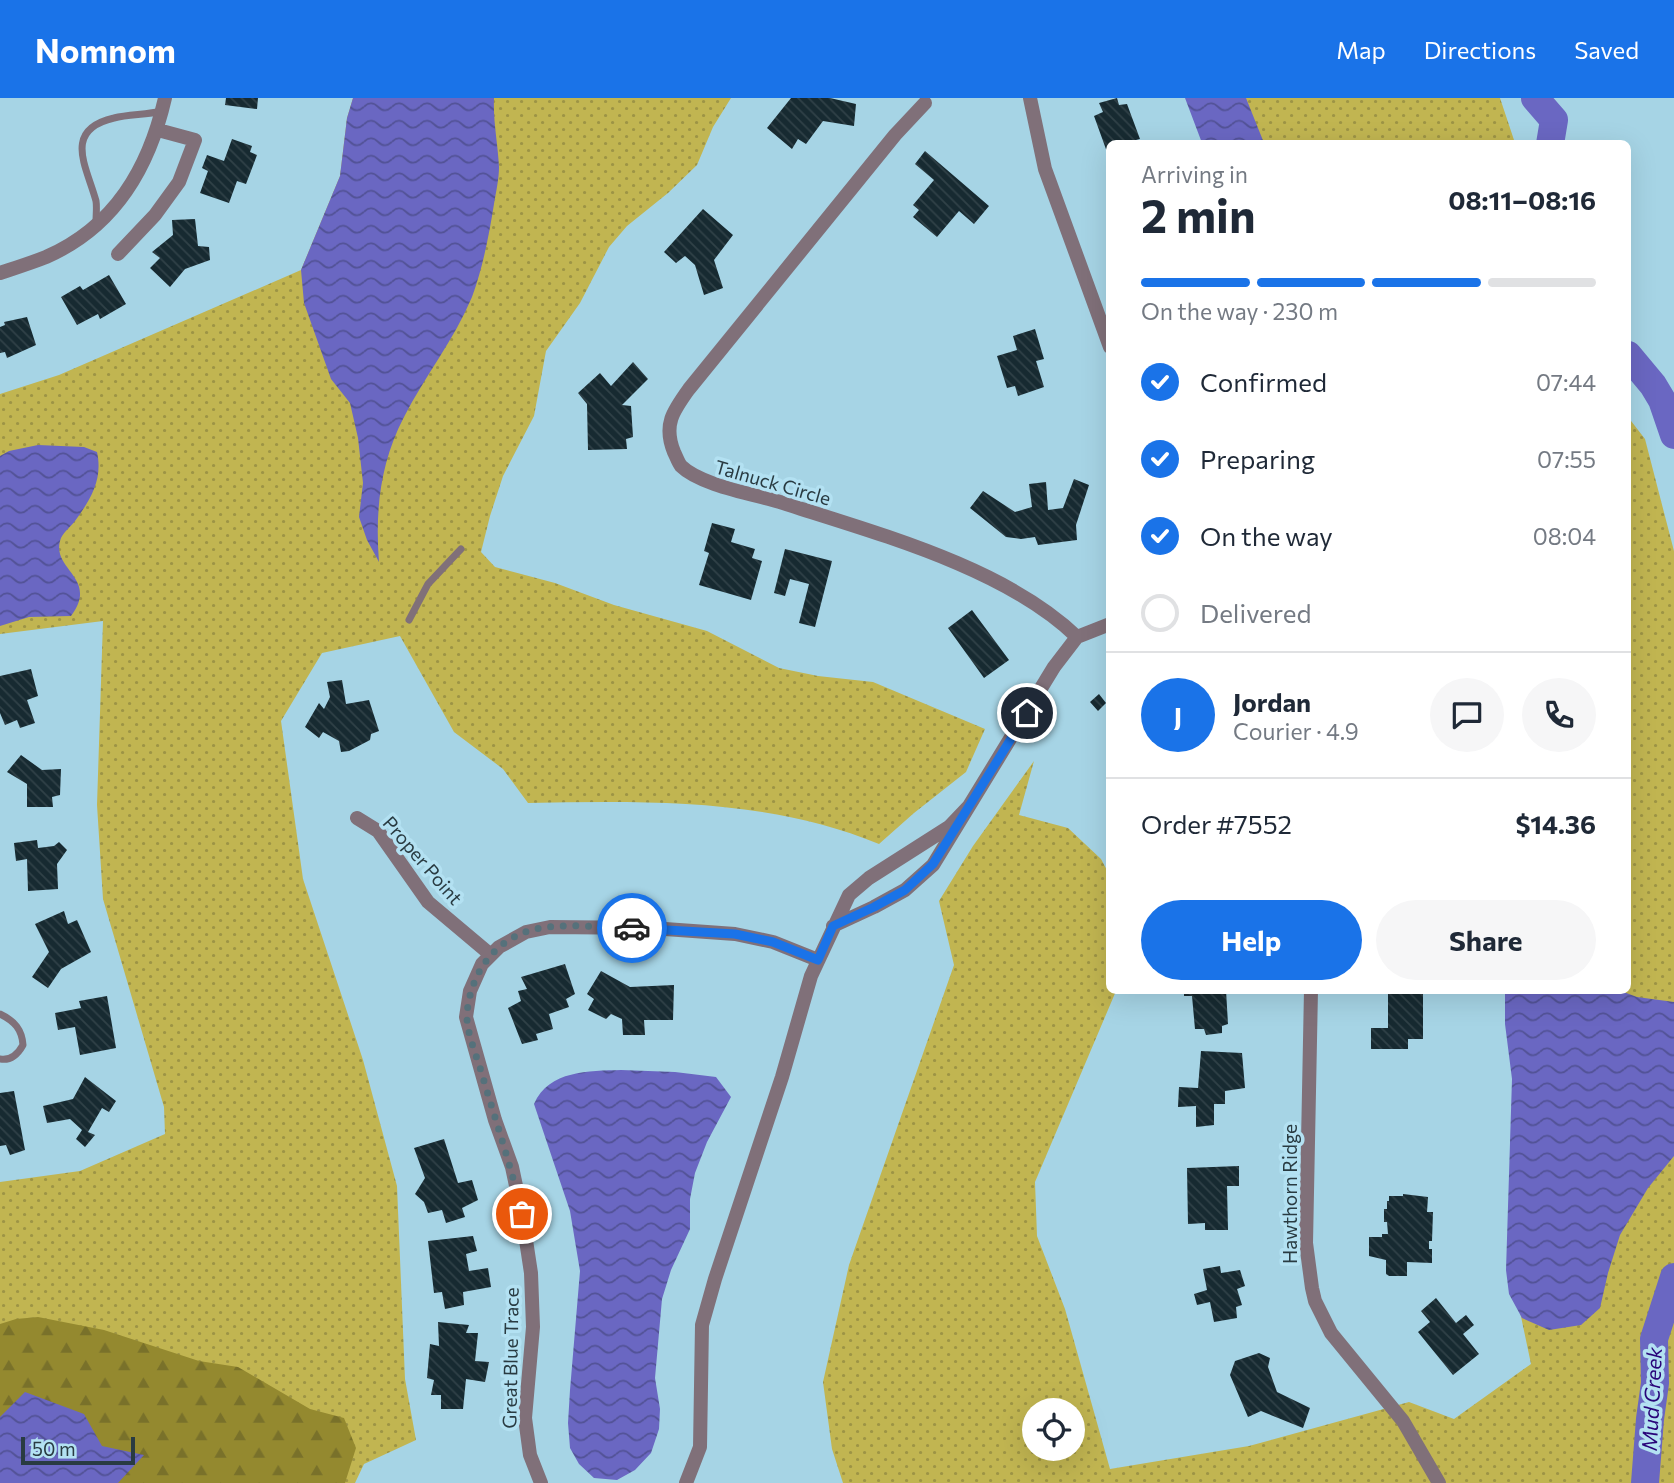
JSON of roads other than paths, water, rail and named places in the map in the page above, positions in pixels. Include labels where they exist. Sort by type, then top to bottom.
[{"type":"street","points":[[1030,98],[1045,169],[1106,336]]},
{"type":"street","name":"Talnuck Circle","points":[[925,103],[895,135],[689,389],[672,413],[668,438],[680,465],[700,480],[855,526],[987,576],[1062,622],[1077,637]]},
{"type":"street","points":[[0,273],[47,256],[74,241],[121,199],[142,169],[158,130],[164,104]]},
{"type":"street","points":[[118,254],[155,215],[179,182],[194,140],[158,130]]},
{"type":"street","points":[[833,926],[905,890],[933,864],[1054,667],[1077,637],[1106,626]]},
{"type":"street","points":[[686,1483],[700,1447],[702,1325],[782,1077],[811,976],[849,895],[869,878],[949,827],[969,806]]},
{"type":"street","name":"Proper Point","points":[[356,818],[378,831],[428,902],[491,955]]},
{"type":"street","name":"Great Blue Trace","points":[[536,1482],[526,1418],[533,1326],[531,1273],[512,1167],[495,1120],[466,1017],[470,991],[482,964],[499,947],[526,932],[550,927],[651,928],[735,934],[773,942],[818,960]]},
{"type":"street","name":"Hawthorn Ridge","points":[[1311,994],[1306,1243],[1315,1301],[1331,1333],[1404,1421],[1439,1483]]},
{"type":"lane","points":[[96,223],[96,202],[82,162],[82,141],[89,129],[115,117],[146,115],[164,104]]},
{"type":"lane","points":[[409,620],[428,584],[461,549]]},
{"type":"lane","points":[[0,1014],[18,1026],[23,1045],[18,1054],[0,1059]]},
{"type":"water","points":[[353,98],[494,98],[499,167],[488,239],[472,297],[457,328],[404,417],[389,452],[379,506],[379,562],[359,517],[363,483],[358,438],[350,403],[331,379],[304,303],[301,270],[340,176],[347,118]]},
{"type":"water","points":[[1185,98],[1246,98],[1263,140],[1201,140]]},
{"type":"water","points":[[38,445],[84,447],[97,452],[97,480],[91,497],[62,536],[59,549],[77,583],[80,592],[78,603],[71,616],[29,617],[0,626],[0,456],[9,451]]},
{"type":"water","points":[[1505,994],[1629,994],[1674,1002],[1674,1156],[1648,1188],[1620,1235],[1600,1308],[1581,1325],[1549,1330],[1522,1318],[1509,1294],[1506,1270],[1512,1079],[1505,1024]]},
{"type":"water","points":[[621,1070],[716,1077],[731,1097],[707,1142],[695,1173],[690,1199],[690,1229],[671,1270],[662,1299],[655,1378],[660,1409],[659,1429],[651,1453],[635,1470],[617,1480],[594,1478],[579,1464],[570,1448],[568,1423],[580,1271],[570,1211],[534,1104],[549,1084],[560,1079],[583,1072]]},
{"type":"water","points":[[25,1392],[84,1414],[102,1446],[144,1455],[118,1483],[0,1483],[0,1417]]},
{"type":"waterway","name":"Mud Creek","points":[[1535,98],[1554,120],[1551,140]]},
{"type":"waterway","name":"Mud Creek","points":[[1631,359],[1662,400],[1674,435]]},
{"type":"waterway","name":"Mud Creek","points":[[1645,1483],[1655,1383],[1654,1339],[1674,1277]]}]
